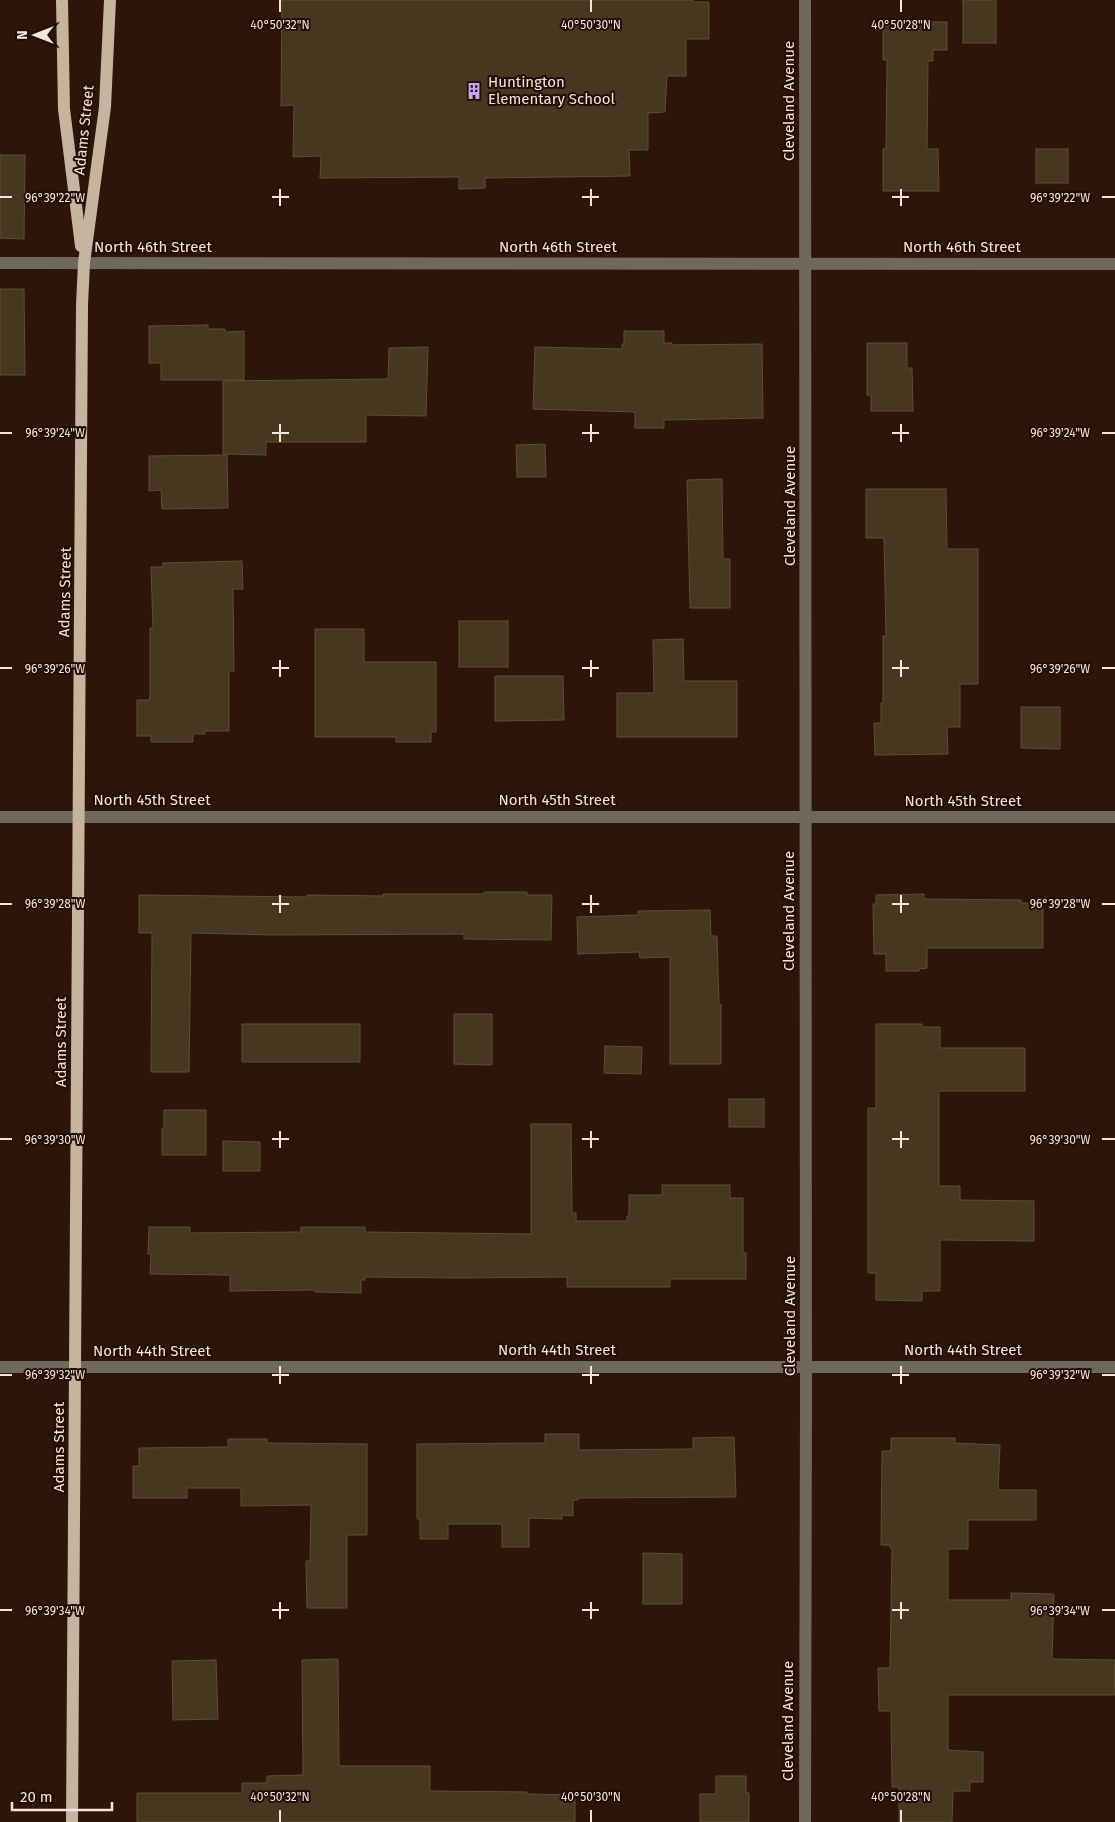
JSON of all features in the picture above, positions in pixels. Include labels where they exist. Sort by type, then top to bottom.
[{"type":"main road","name":"Adams Street","points":[[62,0],[64,109],[84,263]]},
{"type":"main road","name":"Adams Street","points":[[72,1822],[78,816],[84,263],[105,107],[110,0]]},
{"type":"street","name":"Cleveland Avenue","points":[[805,0],[805,1822]]},
{"type":"street","name":"North 46th Street","points":[[0,264],[1115,264]]},
{"type":"street","name":"North 45th Street","points":[[0,817],[1115,817]]},
{"type":"street","name":"North 44th Street","points":[[0,1367],[1115,1367]]},
{"type":"building","name":"Huntington Elementary School","points":[[282,0],[693,0],[693,2],[709,2],[709,39],[686,39],[686,76],[667,76],[665,112],[648,113],[648,150],[629,150],[630,176],[485,178],[485,188],[459,189],[459,177],[320,178],[321,156],[293,157],[294,105],[281,106]]},
{"type":"building","points":[[963,0],[996,0],[996,43],[963,43]]},
{"type":"building","points":[[883,21],[947,22],[947,50],[933,50],[933,61],[928,61],[927,149],[938,149],[939,191],[883,191],[883,149],[886,149],[887,60],[883,60]]},
{"type":"building","points":[[1036,149],[1068,149],[1068,183],[1036,183]]},
{"type":"building","points":[[0,155],[25,155],[24,239],[0,238]]},
{"type":"building","points":[[0,289],[24,289],[25,375],[0,375]]},
{"type":"building","points":[[208,325],[208,329],[225,329],[225,332],[244,331],[244,380],[161,380],[161,363],[149,363],[149,326]]},
{"type":"building","points":[[624,331],[664,331],[664,343],[672,343],[672,345],[762,344],[763,418],[664,420],[664,428],[635,428],[635,412],[533,409],[535,347],[622,349]]},
{"type":"building","points":[[867,343],[907,343],[907,368],[912,368],[913,411],[871,411],[871,395],[867,395]]},
{"type":"building","points":[[428,347],[426,416],[366,415],[366,442],[266,442],[266,455],[223,454],[223,381],[388,379],[389,348]]},
{"type":"building","points":[[545,444],[546,477],[517,477],[516,445]]},
{"type":"building","points":[[227,455],[228,508],[162,509],[161,490],[149,491],[149,456]]},
{"type":"building","points":[[722,479],[723,559],[730,559],[730,608],[690,608],[687,480]]},
{"type":"building","points":[[866,489],[946,489],[947,549],[978,549],[978,684],[960,684],[960,727],[947,727],[948,754],[875,755],[874,723],[881,723],[881,703],[883,703],[883,636],[886,636],[884,538],[866,538]]},
{"type":"building","points":[[242,561],[243,589],[233,589],[234,671],[229,671],[229,731],[205,731],[205,734],[193,734],[193,742],[151,742],[151,736],[137,736],[137,700],[149,700],[150,697],[150,628],[153,628],[151,567],[163,567],[163,563]]},
{"type":"building","points":[[459,621],[508,621],[508,667],[459,667]]},
{"type":"building","points":[[315,629],[364,629],[364,662],[436,662],[436,732],[431,732],[431,742],[396,742],[396,737],[315,737]]},
{"type":"building","points":[[683,639],[684,681],[737,681],[737,737],[617,737],[617,693],[654,693],[653,640]]},
{"type":"building","points":[[495,676],[563,676],[564,720],[495,721]]},
{"type":"building","points":[[1021,707],[1060,707],[1060,749],[1021,748]]},
{"type":"building","points":[[484,892],[527,892],[527,895],[552,895],[551,940],[464,939],[464,934],[272,935],[191,933],[189,1072],[151,1072],[152,933],[139,933],[139,895],[307,897],[307,895],[484,894]]},
{"type":"building","points":[[924,894],[924,899],[1021,900],[1021,903],[1043,903],[1043,948],[927,948],[927,968],[919,969],[919,971],[886,971],[886,954],[874,954],[873,904],[876,904],[876,895]]},
{"type":"building","points":[[710,910],[711,936],[717,936],[719,1004],[721,1004],[721,1064],[670,1064],[670,957],[640,958],[639,952],[578,954],[577,917],[638,915],[638,911]]},
{"type":"building","points":[[454,1014],[492,1014],[492,1065],[454,1064]]},
{"type":"building","points":[[242,1024],[360,1024],[360,1062],[242,1062]]},
{"type":"building","points":[[876,1024],[922,1024],[922,1027],[940,1027],[940,1048],[1025,1048],[1025,1091],[939,1091],[939,1186],[960,1186],[960,1200],[1034,1201],[1034,1241],[940,1240],[940,1291],[922,1291],[922,1301],[876,1300],[876,1273],[868,1273],[868,1108],[876,1108]]},
{"type":"building","points":[[605,1046],[642,1047],[641,1074],[604,1073]]},
{"type":"building","points":[[729,1099],[764,1099],[764,1127],[729,1127]]},
{"type":"building","points":[[164,1110],[206,1110],[206,1155],[162,1155]]},
{"type":"building","points":[[531,1124],[571,1124],[572,1213],[576,1213],[576,1221],[627,1221],[627,1216],[629,1216],[629,1195],[662,1195],[662,1185],[730,1185],[730,1198],[743,1198],[743,1253],[746,1253],[746,1279],[670,1279],[670,1287],[567,1287],[567,1277],[365,1277],[365,1280],[361,1280],[361,1293],[315,1292],[315,1290],[230,1291],[230,1275],[150,1274],[151,1254],[148,1254],[149,1227],[190,1227],[190,1233],[301,1232],[301,1227],[365,1227],[365,1232],[531,1234]]},
{"type":"building","points":[[223,1141],[260,1142],[260,1171],[223,1171]]},
{"type":"building","points":[[545,1434],[579,1434],[579,1450],[693,1449],[693,1438],[734,1437],[736,1497],[578,1498],[578,1500],[573,1500],[573,1516],[562,1515],[562,1519],[529,1518],[529,1547],[502,1547],[502,1524],[448,1524],[448,1539],[420,1539],[420,1519],[417,1519],[417,1444],[545,1443]]},
{"type":"building","points":[[891,1438],[955,1438],[955,1443],[1000,1445],[998,1490],[1036,1490],[1036,1520],[968,1520],[968,1549],[948,1549],[948,1600],[1011,1600],[1011,1593],[1054,1594],[1052,1659],[1115,1660],[1115,1695],[948,1695],[948,1750],[983,1752],[983,1782],[970,1782],[970,1791],[953,1791],[952,1822],[899,1822],[899,1787],[892,1787],[891,1711],[879,1711],[878,1668],[890,1668],[892,1548],[890,1548],[890,1545],[881,1545],[882,1451],[891,1451]]},
{"type":"building","points":[[228,1439],[267,1439],[267,1443],[367,1444],[367,1535],[347,1535],[347,1608],[307,1608],[306,1561],[310,1561],[311,1505],[241,1506],[241,1488],[187,1488],[187,1498],[133,1498],[133,1466],[139,1466],[139,1448],[228,1447]]},
{"type":"building","points":[[643,1553],[682,1554],[682,1604],[643,1604]]},
{"type":"building","points":[[338,1659],[339,1766],[430,1766],[430,1791],[527,1792],[527,1794],[575,1795],[575,1822],[137,1822],[137,1793],[242,1793],[242,1783],[267,1783],[267,1776],[303,1775],[302,1660]]},
{"type":"building","points":[[216,1660],[218,1719],[173,1720],[172,1661]]},
{"type":"building","points":[[716,1776],[746,1776],[746,1793],[749,1793],[749,1822],[700,1822],[700,1794],[716,1794]]},
{"type":"place","name":"Huntington Elementary School","points":[[474,91]]}]
